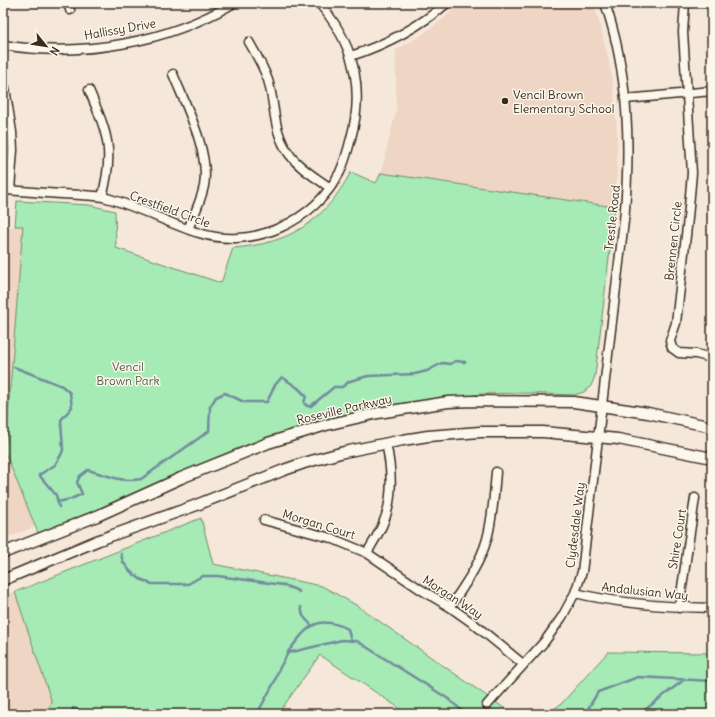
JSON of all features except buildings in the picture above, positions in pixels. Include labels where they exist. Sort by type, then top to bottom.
[{"type":"main road","name":"Roseville Parkway","points":[[3,553],[97,516],[224,460],[268,443],[351,419],[448,402],[574,402],[648,413],[712,428]]},
{"type":"main road","points":[[3,580],[99,540],[194,506],[259,479],[304,463],[386,443],[428,436],[499,431],[543,432],[643,443],[712,458]]},
{"type":"street","name":"Hallissy Drive","points":[[3,45],[53,50],[90,48],[121,44],[180,28],[234,3]]},
{"type":"street","name":"Crestfield Circle","points":[[6,190],[102,197],[200,234],[225,238],[243,238],[274,231],[291,223],[318,202],[330,188],[340,172],[347,154],[356,113],[356,75],[351,56],[335,23],[320,3]]},
{"type":"street","points":[[351,56],[368,51],[396,38],[431,16],[447,3]]},
{"type":"street","name":"Trestle Road","points":[[598,437],[627,194],[628,148],[626,99],[616,41],[605,3]]},
{"type":"street","points":[[685,3],[683,32],[687,93]]},
{"type":"street","points":[[249,42],[262,64],[268,81],[276,129],[282,143],[290,156],[300,166],[330,188]]},
{"type":"street","points":[[173,74],[198,136],[203,154],[205,170],[204,186],[200,200],[188,229]]},
{"type":"street","points":[[5,88],[12,132],[12,150],[6,190]]},
{"type":"street","points":[[89,90],[104,127],[108,145],[109,163],[102,197]]},
{"type":"street","points":[[626,99],[712,91]]},
{"type":"street","name":"Brennen Circle","points":[[687,93],[692,173],[676,322],[670,341],[672,348],[679,353],[696,354],[712,358]]},
{"type":"street","name":"Clydesdale Way","points":[[487,705],[544,641],[562,617],[576,592],[582,572],[585,552],[598,437]]},
{"type":"street","points":[[367,553],[383,525],[389,504],[391,485],[386,443]]},
{"type":"street","points":[[450,607],[472,574],[487,541],[493,513],[496,472]]},
{"type":"street","name":"Shire Court","points":[[679,608],[695,498]]},
{"type":"street","name":"Morgan Court","points":[[264,520],[331,538],[367,553]]},
{"type":"street","name":"Morgan Way","points":[[367,553],[420,590],[450,607],[474,624],[523,664]]},
{"type":"street","name":"Andalusian Way","points":[[576,592],[621,603],[679,608],[712,608]]},
{"type":"shaded area","name":"Vencil Brown Elementary School","points":[[460,3],[594,3],[608,57],[614,91],[617,134],[615,207],[381,173],[396,111],[396,50],[420,36],[442,20]]},
{"type":"shaded area","points":[[23,225],[37,526],[3,539],[3,228]]},
{"type":"shaded area","points":[[15,592],[52,704],[43,714],[3,714],[3,596]]},
{"type":"green space","name":"Vencil Brown Park","points":[[351,172],[376,183],[381,173],[615,207],[595,376],[591,386],[584,392],[574,395],[519,393],[481,394],[360,415],[237,453],[38,533],[5,452],[23,226],[15,226],[17,201],[89,205],[115,211],[116,248],[221,283],[233,248],[253,246],[271,241],[288,235],[303,227],[317,217],[329,204]]},
{"type":"green space","points":[[201,518],[213,564],[322,586],[356,605],[504,708],[516,714],[408,714],[320,655],[278,714],[43,714],[52,703],[15,592]]},
{"type":"green space","points":[[608,652],[712,653],[712,714],[546,714],[561,704]]},
{"type":"waterway","points":[[58,502],[71,499],[82,494],[77,482],[80,476],[88,470],[120,479],[141,479],[209,431],[210,407],[216,397],[225,393],[244,402],[267,402],[275,385],[282,377],[298,388],[306,396],[304,403],[307,406],[311,406],[334,387],[342,387],[350,381],[368,376],[415,374],[427,371],[442,363],[451,364],[455,361],[465,362]]},
{"type":"waterway","points":[[14,367],[62,386],[70,393],[72,407],[61,420],[63,450],[55,465],[39,475],[56,495],[59,507]]},
{"type":"waterway","points":[[121,554],[123,562],[130,571],[140,579],[152,584],[188,584],[202,576],[218,576],[283,585],[299,592]]},
{"type":"waterway","points":[[301,607],[303,616],[312,626]]},
{"type":"waterway","points":[[288,652],[307,630],[320,623],[327,622],[337,624],[348,629],[351,641]]},
{"type":"waterway","points":[[257,714],[288,653],[342,640],[357,641],[447,698],[466,714]]},
{"type":"waterway","points":[[585,714],[598,692],[638,677],[712,681]]},
{"type":"waterway","points":[[637,714],[646,709],[685,679]]},
{"type":"waterway","points":[[72,714],[73,708],[90,714]]},
{"type":"place","name":"Vencil Brown Elementary School","points":[[505,101]]}]
